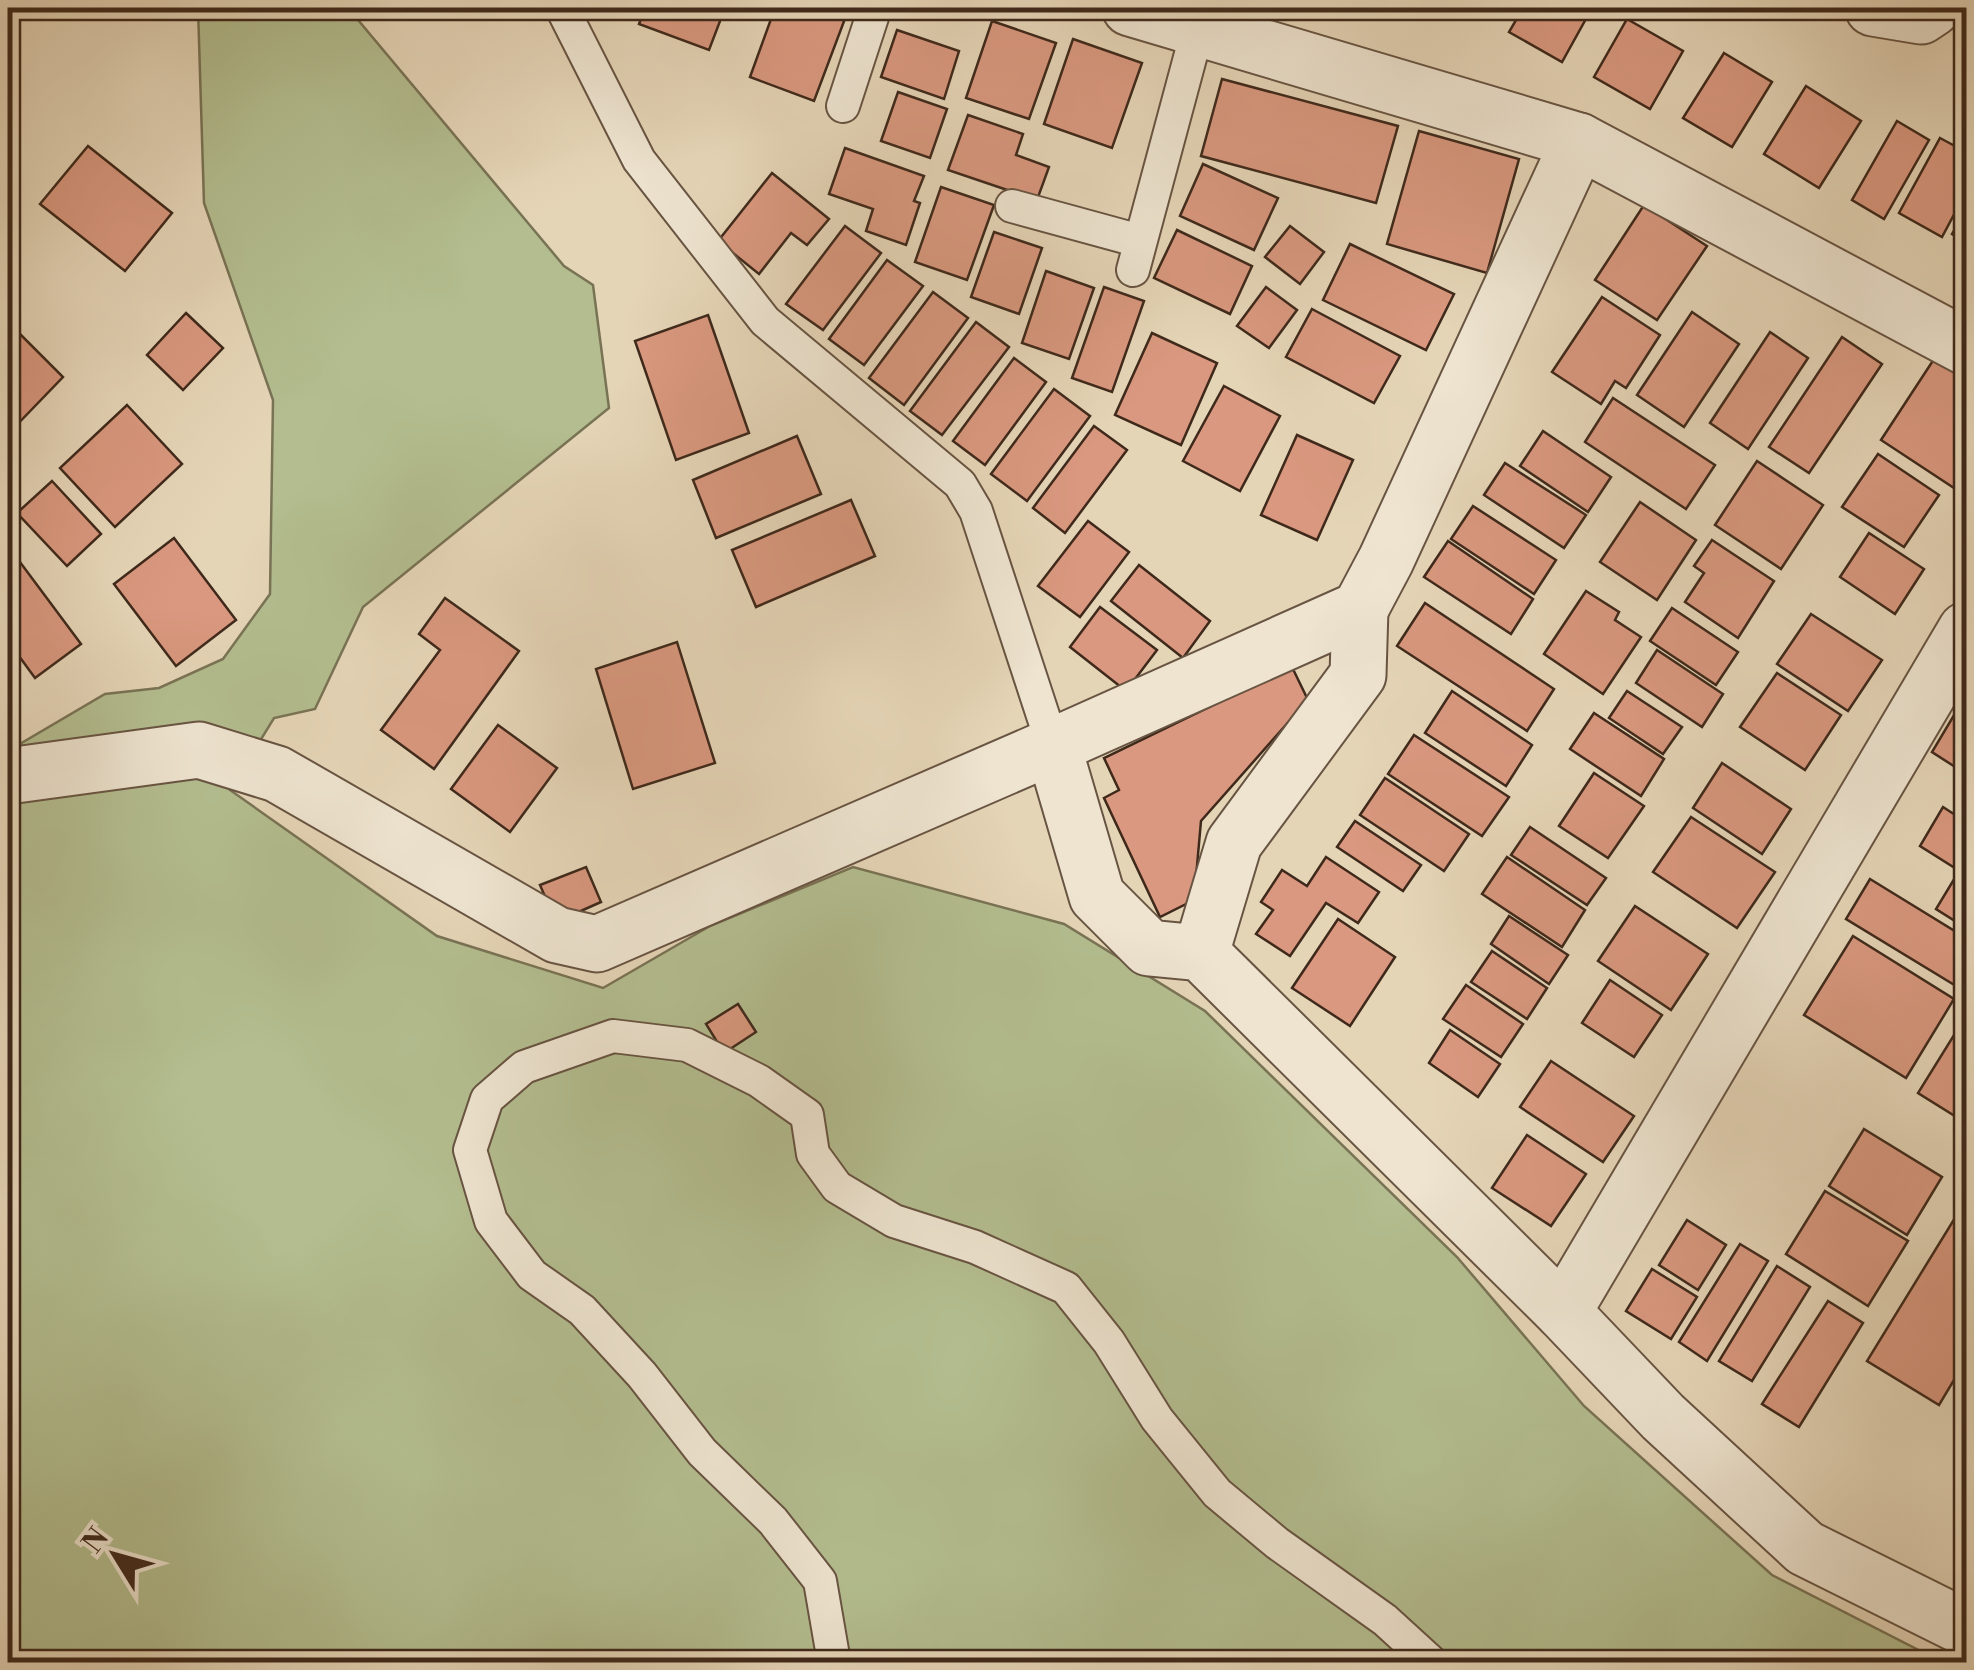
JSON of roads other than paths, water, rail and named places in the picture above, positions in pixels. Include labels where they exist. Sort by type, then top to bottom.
[{"type":"street","points":[[1130,8],[1579,141],[1966,348]]},
{"type":"street","points":[[1873,8],[1921,16],[1933,8]]},
{"type":"street","points":[[1201,953],[1234,843],[1358,674],[1360,609],[1579,141]]},
{"type":"street","points":[[8,776],[199,750],[277,774],[557,935],[597,944],[1360,609]]},
{"type":"street","points":[[1563,1312],[1966,630]]},
{"type":"street","points":[[1054,746],[1097,896],[1150,948],[1201,953],[1664,1417],[1805,1548],[1966,1628]]},
{"type":"lane","points":[[562,8],[639,160],[765,320],[960,484],[976,511],[1054,746]]},
{"type":"lane","points":[[843,106],[876,8]]},
{"type":"lane","points":[[1012,206],[1136,256],[1198,28]]},
{"type":"lane","points":[[834,1662],[820,1581],[773,1521],[702,1452],[642,1376],[582,1310],[532,1275],[492,1221],[470,1150],[487,1099],[524,1068],[613,1036],[687,1045],[758,1081],[807,1115],[813,1154],[838,1187],[894,1221],[975,1247],[1066,1288],[1109,1342],[1158,1419],[1216,1493],[1277,1543],[1385,1620],[1431,1662]]}]
